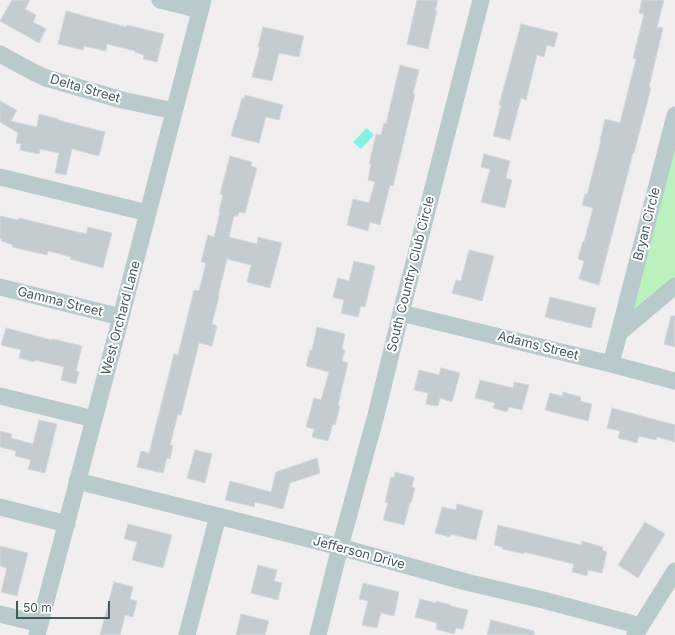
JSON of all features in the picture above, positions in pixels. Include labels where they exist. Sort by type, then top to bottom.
[{"type":"street","points":[[160,0],[202,5]]},
{"type":"street","name":"South Country Club Circle","points":[[318,635],[376,415],[481,0]]},
{"type":"street","name":"West Orchard Lane","points":[[39,629],[202,5]]},
{"type":"street","name":"Delta Street","points":[[0,54],[46,78],[122,100],[174,111]]},
{"type":"street","name":"Bryan Circle","points":[[611,364],[675,115]]},
{"type":"street","points":[[0,177],[148,213]]},
{"type":"street","points":[[619,333],[675,286]]},
{"type":"street","name":"Gamma Street","points":[[0,287],[121,318]]},
{"type":"street","name":"Adams Street","points":[[401,313],[611,364],[675,382]]},
{"type":"street","points":[[0,396],[94,419]]},
{"type":"street","name":"Jefferson Drive","points":[[77,481],[340,547],[466,582],[543,600],[638,630]]},
{"type":"street","points":[[0,507],[66,524]]},
{"type":"street","points":[[187,635],[218,516]]},
{"type":"street","points":[[638,630],[675,571]]},
{"type":"street","points":[[0,614],[39,629]]},
{"type":"shaded area","points":[[675,115],[675,286],[619,333]]},
{"type":"shaded area","points":[[367,128],[374,135],[361,149],[353,142]]},
{"type":"building","points":[[12,0],[30,0],[25,9],[36,15],[33,22],[46,29],[39,43],[0,21]]},
{"type":"building","points":[[417,0],[438,0],[435,11],[437,11],[428,49],[407,44]]},
{"type":"building","points":[[642,0],[664,0],[657,27],[663,28],[649,87],[651,88],[599,285],[579,279],[584,261],[578,259],[593,208],[582,205],[585,194],[587,195],[605,119],[620,123],[636,59],[633,58],[644,14],[639,13]]},
{"type":"building","points":[[66,11],[126,27],[127,25],[164,34],[157,62],[143,59],[144,55],[135,51],[107,44],[106,51],[84,46],[83,50],[58,44]]},
{"type":"building","points":[[521,24],[558,33],[554,47],[547,45],[544,57],[537,55],[526,100],[521,98],[510,140],[493,136],[501,105],[499,105]]},
{"type":"building","points":[[263,27],[304,36],[299,57],[279,53],[272,81],[252,77],[260,47],[258,47]]},
{"type":"building","points":[[400,65],[419,70],[413,94],[415,94],[393,186],[390,185],[380,225],[370,222],[368,231],[347,225],[353,199],[369,203],[375,182],[368,180],[371,164],[369,164],[376,134],[381,135],[384,123],[386,124]]},
{"type":"building","points":[[245,95],[283,105],[279,120],[266,117],[259,143],[231,136],[242,98],[244,99]]},
{"type":"building","points":[[0,101],[17,110],[11,121],[37,127],[39,114],[105,132],[99,156],[72,149],[66,175],[55,173],[59,153],[40,149],[39,154],[20,150],[21,144],[16,143],[18,133],[0,122]]},
{"type":"building","points":[[484,154],[510,161],[506,178],[512,180],[505,208],[481,202],[490,169],[481,167]]},
{"type":"building","points":[[230,156],[252,162],[251,166],[257,168],[245,213],[239,212],[238,216],[234,216],[229,237],[257,244],[258,237],[282,243],[270,288],[247,282],[251,265],[227,259],[212,324],[217,326],[212,346],[199,343],[181,415],[178,414],[170,445],[173,446],[170,459],[167,458],[163,473],[137,467],[141,451],[149,453],[174,354],[178,355],[194,290],[199,291],[206,263],[201,262],[208,235],[214,237],[223,195],[220,194]]},
{"type":"building","points":[[0,216],[19,220],[19,218],[86,234],[88,227],[112,233],[103,268],[48,251],[47,255],[12,247],[13,245],[1,241]]},
{"type":"building","points":[[469,250],[494,256],[482,301],[452,293],[456,280],[461,281]]},
{"type":"building","points":[[354,261],[375,266],[365,307],[361,306],[358,317],[341,313],[344,300],[333,297],[338,278],[349,281]]},
{"type":"building","points":[[550,297],[596,308],[591,328],[545,317]]},
{"type":"building","points":[[671,316],[675,316],[675,347],[664,344]]},
{"type":"building","points":[[317,327],[345,334],[342,349],[345,350],[342,361],[348,363],[338,405],[340,406],[335,425],[333,424],[328,441],[312,437],[314,429],[306,427],[314,398],[321,400],[329,372],[306,366],[310,350],[312,350]]},
{"type":"building","points":[[6,328],[82,346],[76,371],[79,372],[76,384],[61,380],[64,367],[19,358],[21,350],[1,345]]},
{"type":"building","points":[[441,368],[460,373],[452,402],[440,398],[438,406],[426,404],[428,393],[414,390],[419,370],[439,375]]},
{"type":"building","points":[[480,380],[513,388],[514,382],[529,385],[522,410],[509,407],[507,412],[493,408],[495,403],[475,398]]},
{"type":"building","points":[[563,392],[581,397],[580,401],[592,404],[588,421],[545,410],[550,393],[562,396]]},
{"type":"building","points":[[612,408],[675,425],[675,442],[657,437],[656,440],[639,436],[637,443],[618,438],[620,431],[607,428]]},
{"type":"building","points":[[39,420],[57,424],[45,473],[28,469],[31,460],[15,456],[16,451],[0,447],[0,431],[12,434],[11,438],[33,444]]},
{"type":"building","points":[[195,450],[212,454],[205,483],[187,478]]},
{"type":"building","points":[[317,458],[320,473],[290,483],[283,509],[255,502],[254,507],[225,500],[230,481],[271,492],[276,472]]},
{"type":"building","points":[[395,472],[414,477],[412,487],[415,488],[404,525],[383,520],[388,503],[385,502],[391,477],[394,478]]},
{"type":"building","points":[[457,504],[483,511],[476,540],[450,534],[450,537],[435,533],[442,507],[456,510]]},
{"type":"building","points":[[645,522],[665,534],[638,578],[618,565]]},
{"type":"building","points":[[128,524],[172,535],[163,568],[132,560],[137,542],[124,539]]},
{"type":"building","points":[[498,525],[581,545],[582,541],[603,547],[602,550],[607,552],[602,573],[588,570],[587,576],[572,572],[574,564],[524,552],[524,554],[502,549],[503,547],[494,545]]},
{"type":"building","points":[[0,546],[28,553],[17,596],[1,592],[7,568],[0,566]]},
{"type":"building","points":[[258,565],[277,570],[274,581],[282,583],[278,600],[251,593]]},
{"type":"building","points":[[114,582],[133,587],[130,599],[137,601],[133,617],[125,615],[120,635],[100,635]]},
{"type":"building","points":[[363,583],[399,592],[394,616],[381,613],[377,628],[362,625],[368,601],[359,599]]},
{"type":"building","points":[[420,599],[436,603],[436,601],[468,610],[463,629],[456,628],[454,634],[436,629],[437,623],[415,617]]},
{"type":"building","points":[[241,614],[269,621],[265,635],[236,635]]},
{"type":"building","points":[[491,620],[534,631],[534,635],[487,635]]}]
